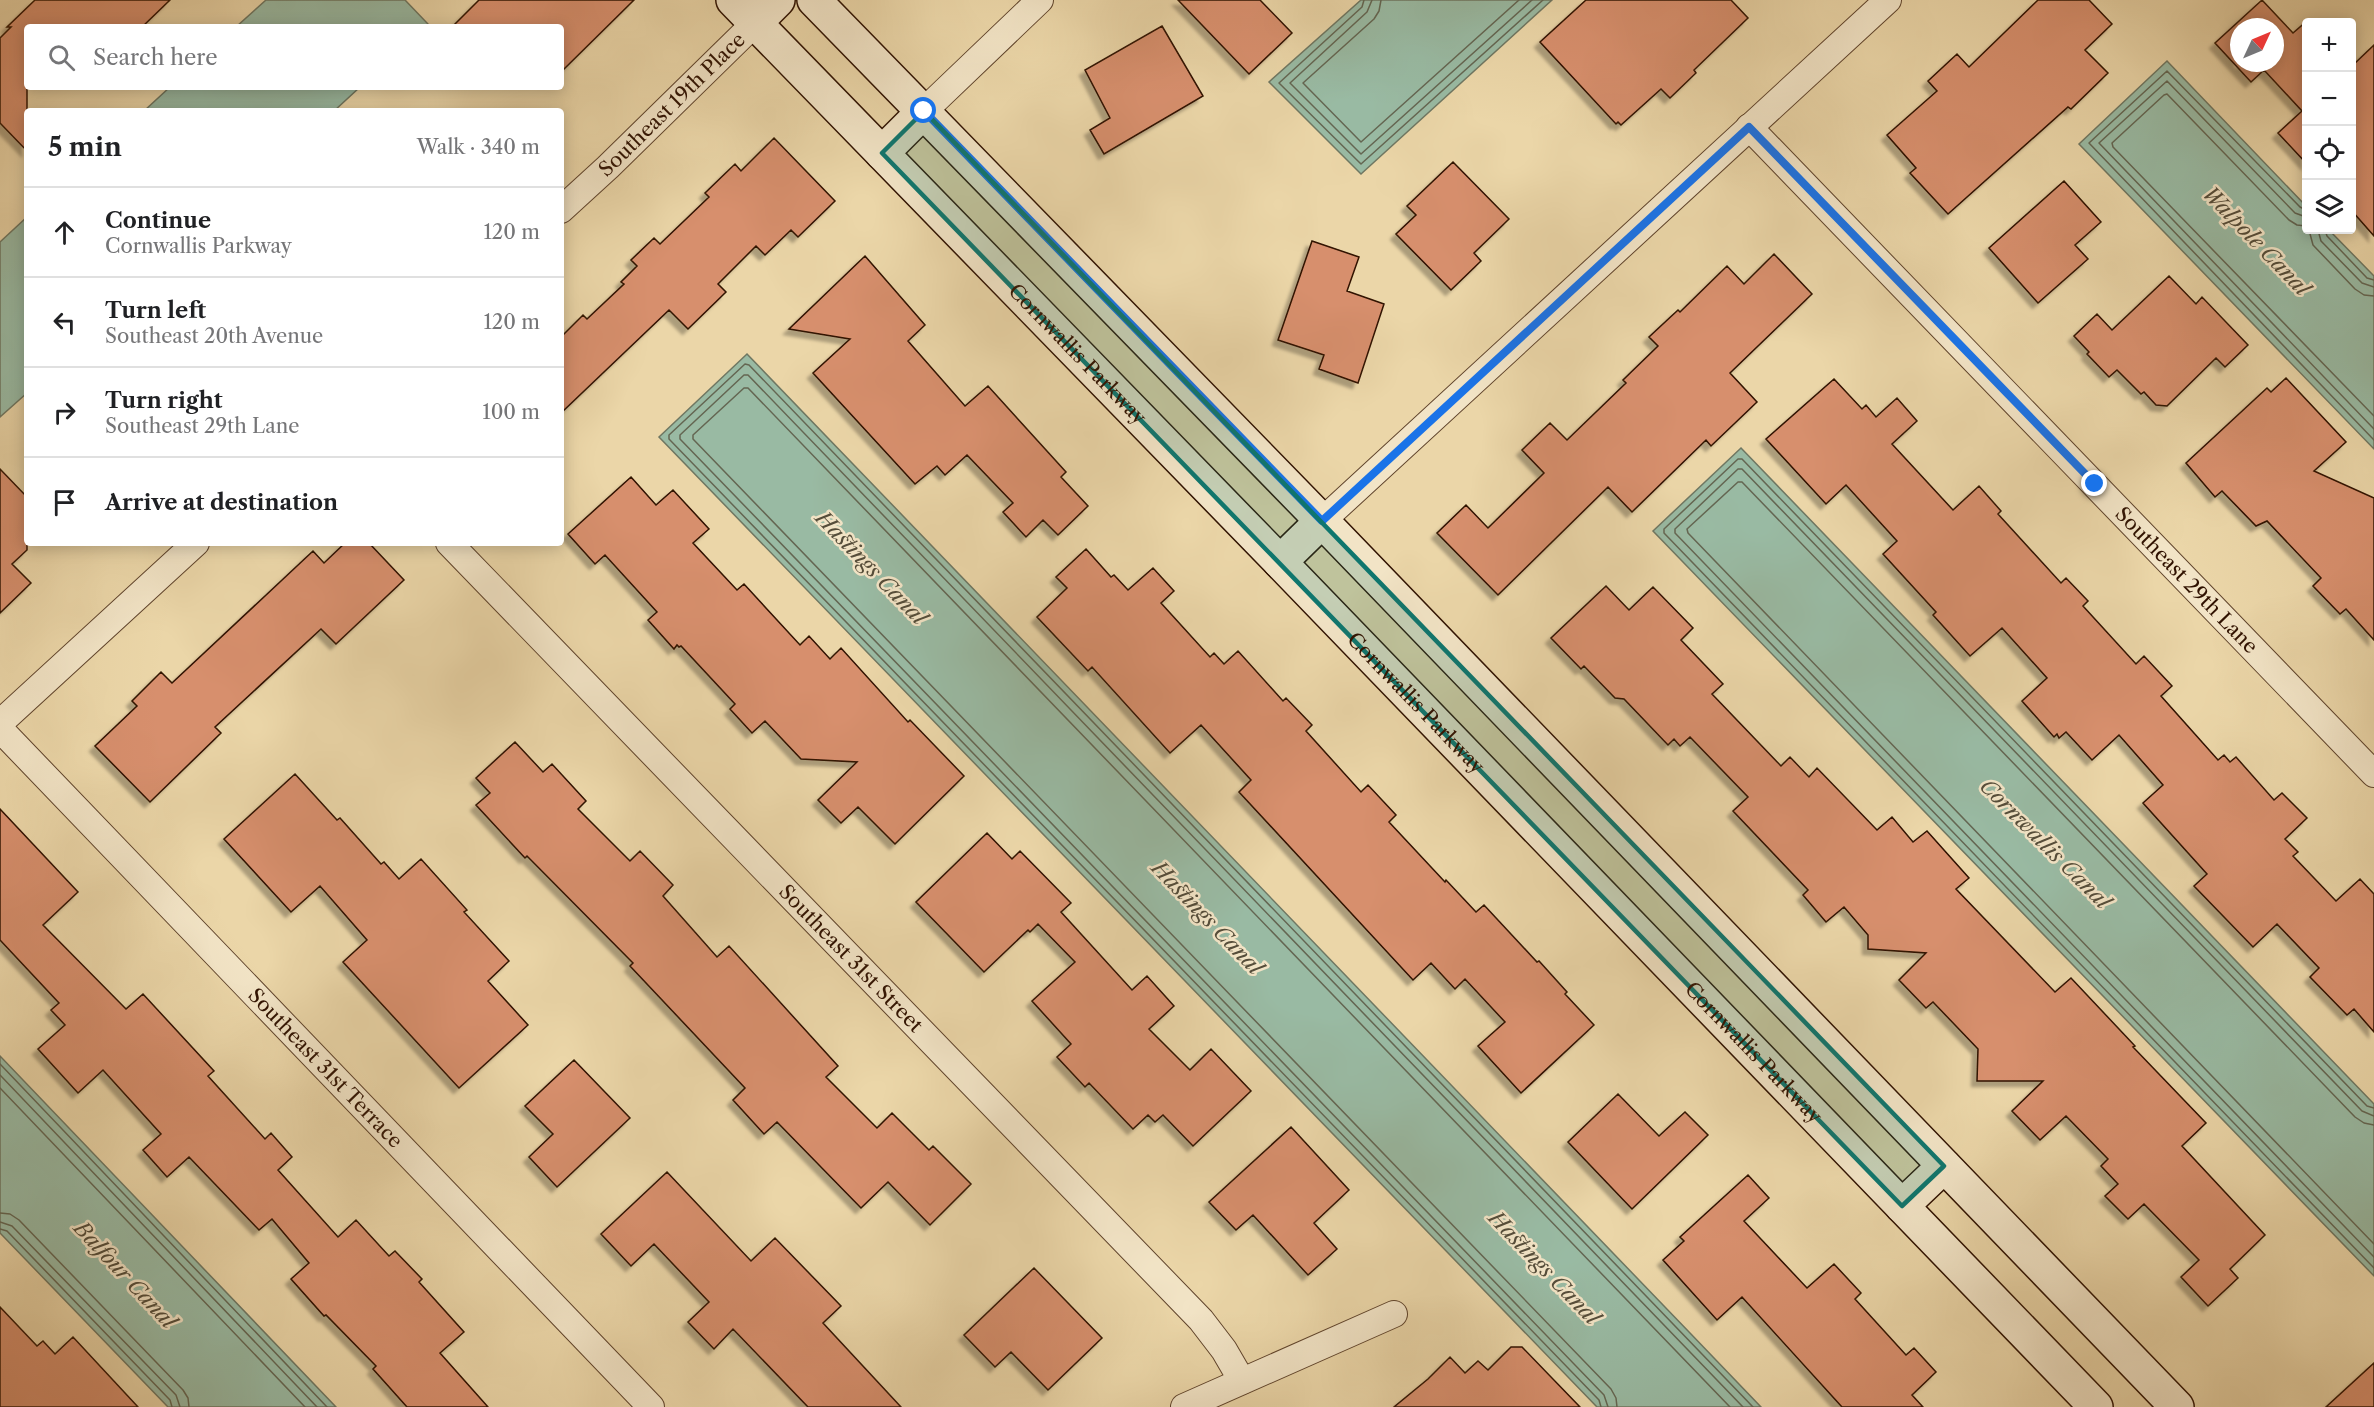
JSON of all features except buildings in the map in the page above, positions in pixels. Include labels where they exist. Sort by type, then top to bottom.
[{"type":"street","points":[[744,12],[778,0]]},
{"type":"street","points":[[814,0],[1322,521],[2177,1407]]},
{"type":"street","points":[[882,153],[1040,0]]},
{"type":"street","points":[[1280,562],[1888,0]]},
{"type":"street","name":"Cornwallis Parkway","points":[[744,12],[1280,562],[2096,1407]]},
{"type":"street","name":"Southeast 19th Place","points":[[564,207],[608,166],[744,12]]},
{"type":"street","name":"Southeast 29th Lane","points":[[1749,127],[2374,774]]},
{"type":"street","points":[[0,723],[193,546]]},
{"type":"street","name":"Southeast 31st Street","points":[[452,546],[1201,1320],[1224,1350],[1242,1381]]},
{"type":"street","name":"Southeast 31st Terrace","points":[[0,729],[651,1407]]},
{"type":"street","points":[[1902,1206],[1944,1166]]},
{"type":"street","points":[[1184,1407],[1394,1314]]},
{"type":"highlighted area","points":[[924,111],[1944,1166],[1902,1206],[882,153]]},
{"type":"water","points":[[266,0],[405,0],[428,24],[239,24]]},
{"type":"water","points":[[1361,0],[1552,0],[1361,174],[1269,82]]},
{"type":"water","name":"Walpole Canal","points":[[2167,61],[2302,202],[2302,234],[2333,234],[2374,276],[2374,449],[2079,144]]},
{"type":"water","points":[[167,90],[357,90],[337,108],[147,108]]},
{"type":"water","points":[[24,220],[24,396],[0,417],[0,242]]},
{"type":"water","name":"Hastings Canal","points":[[747,354],[1761,1407],[1597,1407],[659,437]]},
{"type":"water","name":"Cornwallis Canal","points":[[1741,448],[2374,1104],[2374,1276],[1653,531]]},
{"type":"water","name":"Balfour Canal","points":[[0,1056],[336,1407],[168,1407],[0,1233]]},
{"type":"route","points":[[924,111],[1322,521],[1749,127],[2095,484]]}]
